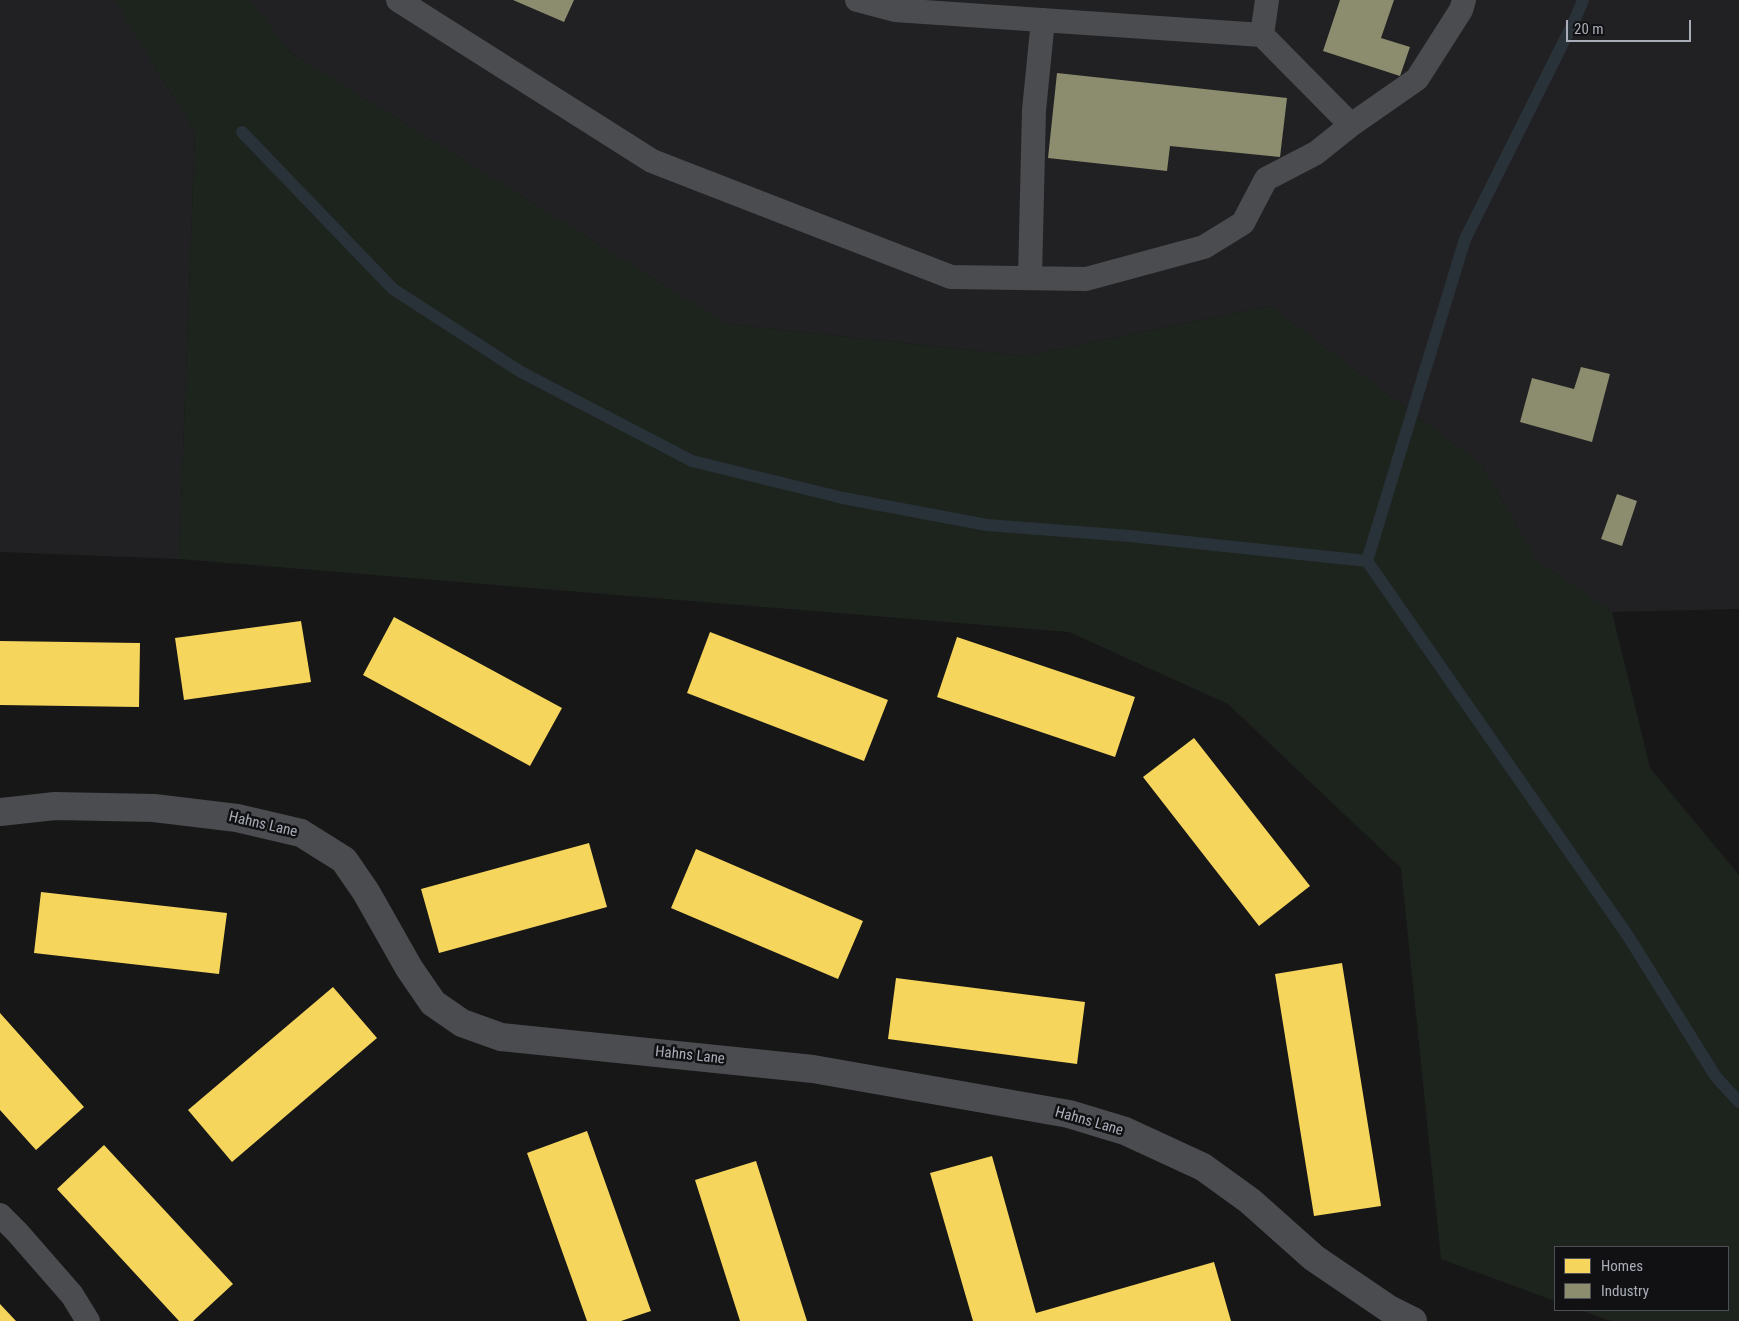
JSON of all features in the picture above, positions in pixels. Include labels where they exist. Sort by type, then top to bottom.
[{"type":"street","name":"Hahns Lane","points":[[0,812],[56,806],[154,808],[237,818],[301,833],[344,860],[366,892],[409,968],[433,1003],[462,1023],[501,1037],[813,1069],[1069,1114],[1124,1131],[1203,1167],[1250,1201],[1314,1258],[1389,1309],[1413,1321]]},
{"type":"lane","points":[[398,0],[652,162],[951,277],[1086,279],[1204,247],[1243,222],[1266,179],[1316,153],[1351,125],[1417,79],[1461,10],[1464,0]]},
{"type":"lane","points":[[857,0],[1044,20],[1262,35],[1351,125]]},
{"type":"lane","points":[[1262,35],[1266,0]]},
{"type":"lane","points":[[1030,277],[1034,110],[1044,20]]},
{"type":"lane","points":[[0,1215],[72,1295],[88,1321]]},
{"type":"shaded area","points":[[0,0],[114,0],[195,132],[179,559],[0,552]]},
{"type":"shaded area","points":[[114,0],[250,0],[290,52],[727,324],[1025,356],[1270,306],[1482,465],[1537,561],[1612,612],[1650,768],[1739,875],[1739,1321],[1611,1321],[1583,1311],[1729,1311],[1729,1246],[1554,1246],[1554,1301],[1441,1259],[1401,868],[1228,704],[1069,632],[179,559],[195,132]]},
{"type":"shaded area","points":[[250,0],[1739,0],[1739,609],[1612,612],[1537,561],[1482,465],[1270,306],[1025,356],[727,324],[290,52]]},
{"type":"building: Homes","points":[[394,617],[562,708],[530,766],[363,675]]},
{"type":"building: Homes","points":[[301,621],[311,682],[184,700],[175,638]]},
{"type":"building: Homes","points":[[710,632],[888,700],[864,761],[687,693]]},
{"type":"building: Homes","points":[[957,637],[1135,697],[1115,757],[937,697]]},
{"type":"building: Homes","points":[[0,641],[140,643],[139,707],[0,705]]},
{"type":"building: Homes","points":[[1194,738],[1310,886],[1259,926],[1143,777]]},
{"type":"building: Homes","points":[[589,843],[607,907],[439,953],[421,889]]},
{"type":"building: Homes","points":[[696,849],[863,921],[838,979],[671,908]]},
{"type":"building: Homes","points":[[41,892],[227,913],[219,974],[34,953]]},
{"type":"building: Homes","points":[[1342,963],[1381,1206],[1314,1216],[1275,974]]},
{"type":"building: Homes","points":[[896,978],[1085,1002],[1077,1064],[888,1039]]},
{"type":"building: Homes","points":[[333,987],[377,1038],[232,1162],[188,1110]]},
{"type":"building: Homes","points":[[0,1013],[84,1107],[36,1150],[0,1110]]},
{"type":"building: Homes","points":[[587,1131],[651,1311],[621,1321],[587,1321],[527,1153]]},
{"type":"building: Homes","points":[[104,1145],[233,1284],[193,1321],[179,1321],[57,1189]]},
{"type":"building: Homes","points":[[992,1156],[1036,1313],[1214,1262],[1231,1321],[973,1321],[930,1173]]},
{"type":"building: Homes","points":[[756,1161],[807,1321],[740,1321],[695,1180]]},
{"type":"building: Homes","points":[[0,1304],[16,1321],[0,1321]]},
{"type":"building: Industry","points":[[513,0],[574,0],[564,22]]},
{"type":"building: Industry","points":[[1340,0],[1394,0],[1381,38],[1410,47],[1400,76],[1323,51]]},
{"type":"building: Industry","points":[[1057,73],[1287,98],[1280,157],[1170,146],[1167,171],[1048,158]]},
{"type":"building: Industry","points":[[1581,367],[1610,374],[1592,442],[1520,422],[1532,378],[1574,389]]},
{"type":"building: Industry","points":[[1617,494],[1637,501],[1622,546],[1601,539]]},
{"type":"waterway","points":[[1367,561],[1465,239],[1583,0]]},
{"type":"waterway","points":[[242,132],[393,289],[521,372],[692,461],[843,498],[987,525],[1130,536],[1367,561],[1628,936],[1716,1077],[1739,1102]]}]
